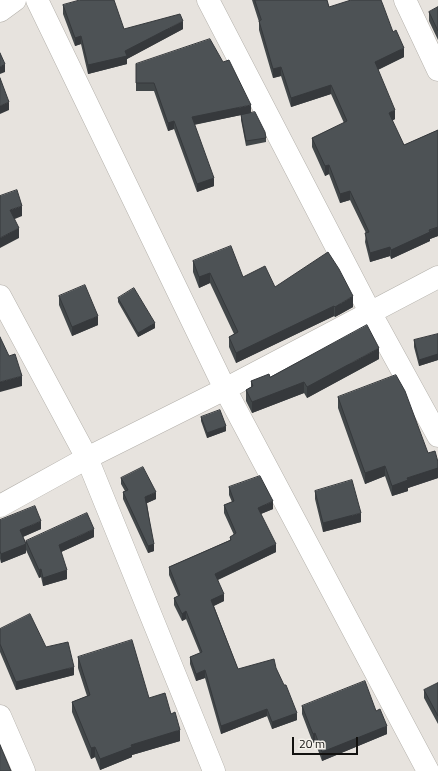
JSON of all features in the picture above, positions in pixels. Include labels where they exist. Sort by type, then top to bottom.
[{"type":"street","points":[[0,11],[15,0]]},
{"type":"street","points":[[37,0],[225,389],[428,771]]},
{"type":"street","points":[[208,0],[370,312],[438,436]]},
{"type":"street","points":[[405,0],[438,70]]},
{"type":"street","points":[[0,506],[87,458],[225,389],[438,277]]},
{"type":"street","points":[[0,296],[87,458],[214,771]]},
{"type":"street","points":[[0,716],[24,771]]},
{"type":"building","points":[[80,0],[114,0],[124,29],[180,14],[183,21],[125,51],[127,56],[88,65],[81,36],[75,38],[63,5]]},
{"type":"building","points":[[255,0],[327,0],[329,7],[351,0],[381,0],[393,32],[396,30],[404,48],[375,62],[395,110],[389,113],[404,145],[438,130],[438,227],[429,230],[430,232],[391,250],[390,247],[370,253],[365,233],[369,232],[350,191],[340,194],[329,165],[325,166],[312,138],[347,121],[331,85],[291,98],[281,67],[273,69],[259,21],[261,20]]},
{"type":"building","points":[[438,7],[438,31],[429,12]]},
{"type":"building","points":[[210,39],[223,62],[229,60],[251,105],[192,117],[214,178],[197,184],[174,121],[168,123],[154,83],[136,83],[136,64]]},
{"type":"building","points":[[0,53],[5,64],[0,67]]},
{"type":"building","points":[[0,78],[9,102],[0,106]]},
{"type":"building","points":[[255,112],[265,132],[266,138],[246,141],[241,115]]},
{"type":"building","points":[[17,190],[22,206],[10,210],[19,228],[0,238],[0,196]]},
{"type":"building","points":[[231,246],[243,277],[265,266],[275,287],[328,252],[353,296],[335,307],[334,306],[236,353],[229,337],[238,332],[210,273],[199,277],[193,261]]},
{"type":"building","points":[[85,285],[98,316],[72,327],[59,296]]},
{"type":"building","points":[[134,288],[155,323],[138,333],[118,298]]},
{"type":"building","points":[[367,325],[379,348],[307,387],[304,382],[252,402],[246,390],[253,386],[251,381],[269,374],[270,377]]},
{"type":"building","points":[[438,334],[438,354],[419,360],[414,340]]},
{"type":"building","points":[[0,337],[9,356],[15,354],[22,376],[0,382]]},
{"type":"building","points":[[396,375],[405,391],[428,453],[435,451],[438,468],[407,478],[408,480],[392,486],[385,466],[365,473],[338,397]]},
{"type":"building","points":[[220,410],[226,426],[207,433],[201,417]]},
{"type":"building","points":[[143,467],[156,492],[145,497],[154,544],[148,546],[123,492],[128,490],[121,478]]},
{"type":"building","points":[[260,476],[273,501],[258,508],[276,544],[215,574],[224,594],[211,600],[238,669],[274,659],[276,668],[284,685],[286,685],[297,713],[272,722],[267,709],[221,726],[205,670],[196,674],[190,657],[202,652],[186,611],[182,614],[174,598],[180,595],[169,567],[231,540],[230,537],[236,533],[224,505],[234,501],[229,487]]},
{"type":"building","points":[[352,480],[361,513],[323,523],[315,491]]},
{"type":"building","points":[[35,506],[41,521],[20,530],[26,544],[1,554],[0,520]]},
{"type":"building","points":[[87,513],[94,529],[59,545],[67,570],[43,578],[41,569],[39,570],[26,541]]},
{"type":"building","points":[[30,614],[46,647],[68,642],[74,667],[16,682],[0,644],[0,629]]},
{"type":"building","points":[[132,640],[149,698],[165,693],[171,714],[175,712],[180,730],[131,745],[132,747],[100,759],[95,747],[91,748],[72,702],[90,695],[78,657]]},
{"type":"building","points":[[365,681],[376,711],[380,709],[387,726],[322,752],[302,706]]},
{"type":"building","points":[[438,683],[438,716],[424,690]]},
{"type":"building","points":[[0,745],[11,771],[0,771]]}]
